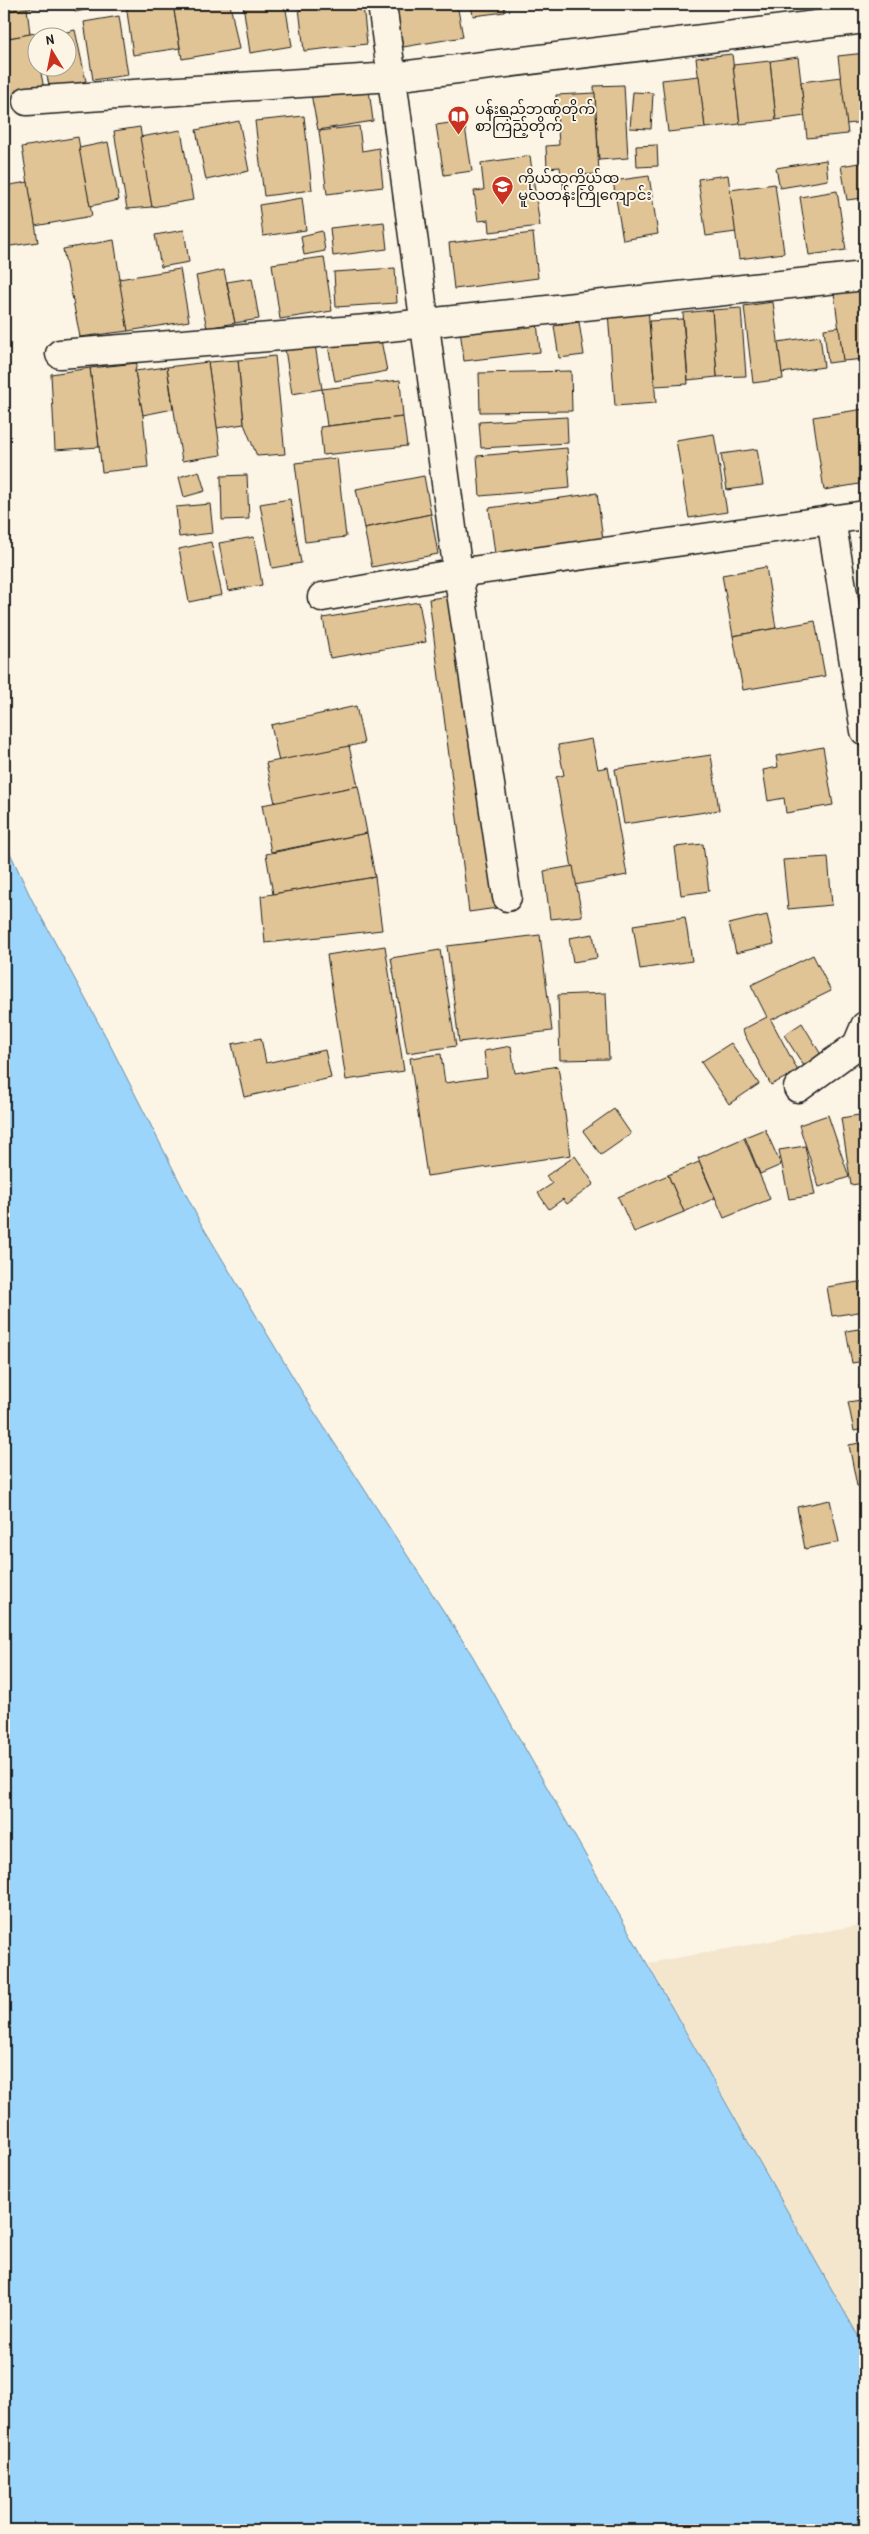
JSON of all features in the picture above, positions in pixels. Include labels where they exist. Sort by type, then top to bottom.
[{"type":"street","points":[[382,4],[458,573],[507,897]]},
{"type":"street","points":[[28,101],[392,77],[865,18]]},
{"type":"street","points":[[60,354],[378,328],[865,276]]},
{"type":"street","points":[[322,597],[458,573],[865,514]]},
{"type":"street","points":[[831,519],[865,731]]},
{"type":"street","points":[[798,1088],[857,1045],[865,1026]]},
{"type":"shaded area","points":[[865,1924],[865,2348],[648,1963]]},
{"type":"water","points":[[4,840],[31,898],[106,1037],[200,1222],[311,1407],[472,1655],[865,2348],[865,2530],[4,2530]]},
{"type":"building","points":[[4,4],[43,4],[43,6],[4,12]]},
{"type":"building","points":[[73,4],[116,4],[75,12]]},
{"type":"building","points":[[126,4],[173,4],[180,48],[133,55]]},
{"type":"building","points":[[173,4],[230,4],[239,49],[182,59]]},
{"type":"building","points":[[243,4],[285,4],[292,46],[250,53]]},
{"type":"building","points":[[299,4],[332,4],[299,8]]},
{"type":"building","points":[[332,4],[363,4],[367,44],[304,51],[299,8]]},
{"type":"building","points":[[396,4],[457,4],[463,37],[403,47]]},
{"type":"building","points":[[471,4],[504,4],[505,12],[473,16]]},
{"type":"building","points":[[27,8],[29,28],[28,34],[4,39],[4,12]]},
{"type":"building","points":[[119,16],[128,75],[93,80],[84,22]]},
{"type":"building","points":[[28,34],[28,78],[42,78],[45,94],[7,100],[4,78],[4,39]]},
{"type":"building","points":[[78,44],[86,81],[50,89],[47,78],[78,78]]},
{"type":"building","points":[[865,53],[865,122],[846,124],[838,56]]},
{"type":"building","points":[[732,54],[740,124],[705,128],[696,58]]},
{"type":"building","points":[[798,57],[805,116],[776,120],[770,61]]},
{"type":"building","points":[[770,61],[776,120],[740,124],[733,65]]},
{"type":"building","points":[[699,76],[705,128],[668,132],[662,80]]},
{"type":"building","points":[[841,77],[848,134],[807,138],[801,82]]},
{"type":"building","points":[[4,78],[7,100],[4,100]]},
{"type":"building","points":[[368,82],[373,121],[318,130],[310,89]]},
{"type":"building","points":[[624,85],[628,158],[599,160],[594,86]]},
{"type":"building","points":[[633,92],[653,93],[651,129],[630,128]]},
{"type":"building","points":[[595,93],[599,174],[561,176],[560,167],[547,168],[546,146],[559,145],[556,95]]},
{"type":"building","points":[[304,116],[312,190],[264,196],[255,121]]},
{"type":"building","points":[[239,121],[249,171],[206,180],[196,130]]},
{"type":"building","points":[[464,121],[472,171],[444,175],[436,125]]},
{"type":"building","points":[[359,126],[362,151],[379,148],[383,187],[327,194],[319,131]]},
{"type":"building","points":[[140,127],[152,207],[127,209],[114,131]]},
{"type":"building","points":[[181,130],[193,200],[152,207],[140,137]]},
{"type":"building","points":[[78,137],[92,216],[35,226],[22,147]]},
{"type":"building","points":[[108,142],[119,200],[90,206],[79,148]]},
{"type":"building","points":[[657,145],[658,166],[637,167],[636,146]]},
{"type":"building","points":[[530,156],[540,226],[490,232],[489,220],[478,221],[474,191],[484,190],[481,163]]},
{"type":"building","points":[[826,160],[828,180],[780,188],[776,168]]},
{"type":"building","points":[[865,162],[865,207],[863,198],[847,200],[841,166]]},
{"type":"building","points":[[728,175],[736,232],[706,236],[698,179]]},
{"type":"building","points":[[649,176],[658,234],[623,240],[613,181]]},
{"type":"building","points":[[28,182],[38,242],[4,247],[4,186]]},
{"type":"building","points":[[775,184],[784,253],[739,259],[730,190]]},
{"type":"building","points":[[837,191],[846,250],[809,255],[800,197]]},
{"type":"building","points":[[302,198],[306,230],[263,236],[259,205]]},
{"type":"building","points":[[384,222],[387,249],[333,256],[330,228]]},
{"type":"building","points":[[184,230],[189,262],[161,267],[155,235]]},
{"type":"building","points":[[322,231],[325,251],[304,255],[301,236]]},
{"type":"building","points":[[533,233],[538,278],[454,289],[449,243]]},
{"type":"building","points":[[114,240],[128,331],[80,337],[63,249]]},
{"type":"building","points":[[324,257],[332,311],[280,319],[272,264]]},
{"type":"building","points":[[395,268],[397,303],[336,307],[334,272]]},
{"type":"building","points":[[180,269],[189,321],[128,331],[119,279]]},
{"type":"building","points":[[224,270],[235,323],[207,328],[196,276]]},
{"type":"building","points":[[252,278],[259,319],[235,323],[227,282]]},
{"type":"building","points":[[865,290],[865,359],[843,361],[834,293]]},
{"type":"building","points":[[773,302],[783,379],[753,383],[744,306]]},
{"type":"building","points":[[648,308],[656,403],[615,406],[608,312]]},
{"type":"building","points":[[741,308],[746,376],[717,377],[712,310]]},
{"type":"building","points":[[712,310],[717,377],[688,380],[683,313]]},
{"type":"building","points":[[536,312],[540,352],[464,361],[459,322]]},
{"type":"building","points":[[683,319],[688,384],[655,386],[649,321]]},
{"type":"building","points":[[579,322],[584,355],[559,358],[554,326]]},
{"type":"building","points":[[839,327],[843,361],[828,363],[824,329]]},
{"type":"building","points":[[379,330],[387,371],[335,381],[327,341]]},
{"type":"building","points":[[820,336],[824,367],[782,373],[778,342]]},
{"type":"building","points":[[314,338],[322,389],[292,394],[284,343]]},
{"type":"building","points":[[275,356],[285,454],[257,456],[244,424],[238,360]]},
{"type":"building","points":[[238,360],[244,424],[217,428],[208,362]]},
{"type":"building","points":[[208,362],[221,455],[182,461],[167,367]]},
{"type":"building","points":[[137,363],[135,371],[143,415],[148,467],[102,472],[90,368]]},
{"type":"building","points":[[167,367],[173,409],[143,415],[135,371]]},
{"type":"building","points":[[90,368],[99,447],[55,450],[51,374]]},
{"type":"building","points":[[571,371],[572,411],[480,412],[479,373]]},
{"type":"building","points":[[400,380],[403,417],[327,426],[322,389]]},
{"type":"building","points":[[864,409],[865,483],[824,490],[813,417]]},
{"type":"building","points":[[403,417],[407,446],[323,455],[320,427]]},
{"type":"building","points":[[567,417],[568,443],[481,448],[479,422]]},
{"type":"building","points":[[714,434],[727,512],[689,518],[676,440]]},
{"type":"building","points":[[567,448],[570,488],[480,496],[477,456]]},
{"type":"building","points":[[757,449],[763,485],[727,490],[721,454]]},
{"type":"building","points":[[337,458],[346,537],[305,542],[295,463]]},
{"type":"building","points":[[199,471],[205,491],[184,497],[179,477]]},
{"type":"building","points":[[247,475],[249,519],[222,520],[221,476]]},
{"type":"building","points":[[424,476],[431,514],[364,528],[356,489]]},
{"type":"building","points":[[597,493],[603,540],[495,554],[489,508]]},
{"type":"building","points":[[290,499],[301,563],[272,568],[260,504]]},
{"type":"building","points":[[210,504],[213,533],[179,537],[176,507]]},
{"type":"building","points":[[431,514],[438,554],[372,567],[364,528]]},
{"type":"building","points":[[254,537],[262,585],[228,591],[219,543]]},
{"type":"building","points":[[211,542],[222,595],[189,602],[179,549]]},
{"type":"building","points":[[766,567],[776,628],[733,636],[722,575]]},
{"type":"building","points":[[457,595],[497,908],[469,912],[429,599]]},
{"type":"building","points":[[419,602],[426,642],[330,658],[323,618]]},
{"type":"building","points":[[815,621],[825,676],[743,690],[733,636]]},
{"type":"building","points":[[356,706],[364,743],[279,762],[271,725]]},
{"type":"building","points":[[592,739],[598,769],[608,767],[627,875],[575,885],[556,777],[564,775],[558,745]]},
{"type":"building","points":[[349,746],[358,786],[275,803],[266,763]]},
{"type":"building","points":[[823,747],[833,805],[786,813],[784,798],[768,801],[763,770],[778,767],[776,756]]},
{"type":"building","points":[[711,755],[719,810],[624,824],[615,769]]},
{"type":"building","points":[[358,786],[367,833],[271,852],[262,805]]},
{"type":"building","points":[[367,833],[375,877],[273,894],[266,854]]},
{"type":"building","points":[[703,844],[709,891],[681,895],[675,847]]},
{"type":"building","points":[[828,857],[832,905],[788,909],[783,860]]},
{"type":"building","points":[[573,866],[582,916],[550,919],[544,871]]},
{"type":"building","points":[[375,877],[382,930],[265,943],[261,896]]},
{"type":"building","points":[[767,915],[774,944],[736,953],[729,924]]},
{"type":"building","points":[[685,917],[692,961],[640,969],[633,925]]},
{"type":"building","points":[[593,934],[597,958],[573,962],[569,938]]},
{"type":"building","points":[[540,935],[552,1031],[459,1042],[447,946]]},
{"type":"building","points":[[385,946],[404,1071],[346,1080],[327,955]]},
{"type":"building","points":[[440,950],[456,1046],[407,1053],[391,958]]},
{"type":"building","points":[[813,955],[831,991],[771,1020],[798,1071],[771,1085],[742,1030],[767,1017],[751,985]]},
{"type":"building","points":[[606,993],[609,1059],[560,1060],[558,995]]},
{"type":"building","points":[[802,1023],[823,1058],[806,1069],[784,1035]]},
{"type":"building","points":[[261,1038],[266,1063],[325,1050],[331,1078],[244,1097],[232,1044]]},
{"type":"building","points":[[731,1043],[759,1084],[729,1104],[701,1062]]},
{"type":"building","points":[[511,1046],[515,1073],[558,1066],[571,1155],[427,1176],[410,1058],[441,1054],[445,1083],[487,1077],[484,1051]]},
{"type":"building","points":[[614,1109],[631,1134],[601,1155],[583,1131]]},
{"type":"building","points":[[865,1114],[865,1183],[851,1185],[841,1118]]},
{"type":"building","points":[[828,1115],[849,1177],[819,1187],[799,1125]]},
{"type":"building","points":[[765,1129],[781,1165],[760,1174],[745,1137]]},
{"type":"building","points":[[744,1138],[770,1199],[724,1218],[698,1158]]},
{"type":"building","points":[[805,1146],[815,1195],[789,1199],[779,1150]]},
{"type":"building","points":[[575,1156],[594,1184],[567,1204],[563,1199],[549,1209],[538,1193],[552,1184],[546,1176]]},
{"type":"building","points":[[699,1162],[715,1198],[684,1212],[668,1175]]},
{"type":"building","points":[[668,1175],[684,1212],[634,1232],[618,1197]]},
{"type":"building","points":[[865,1281],[865,1311],[832,1316],[827,1287]]},
{"type":"building","points":[[865,1328],[865,1361],[852,1363],[846,1331]]},
{"type":"building","points":[[865,1384],[865,1429],[854,1431],[848,1402],[861,1400],[859,1385]]},
{"type":"building","points":[[865,1442],[865,1485],[857,1486],[849,1445]]},
{"type":"building","points":[[830,1500],[839,1542],[805,1549],[797,1507]]},
{"type":"place","name":"ပန်းရည်ဘဏ်တိုက် စာကြည့်တိုက်","points":[[459,136]]},
{"type":"place","name":"ကိုယ်ထူကိုယ်ထ မူလတန်းကြိုကျောင်း","points":[[502,205]]}]
